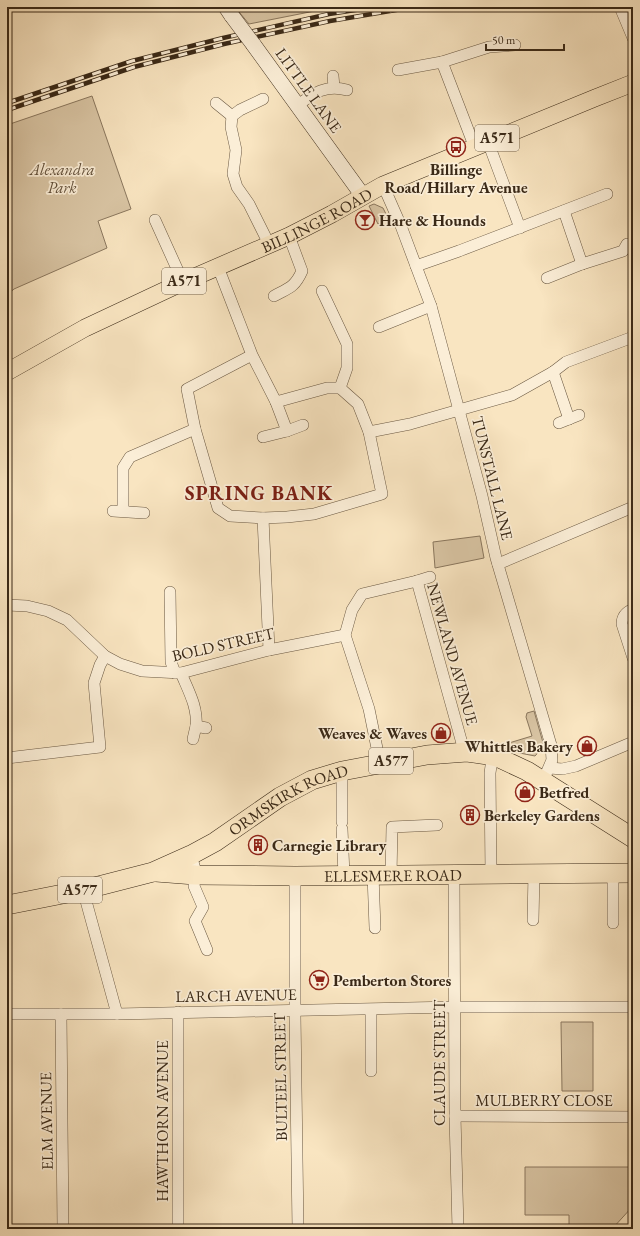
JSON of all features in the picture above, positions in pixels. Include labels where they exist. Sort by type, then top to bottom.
[{"type":"highway","name":"ORMSKIRK ROAD","points":[[7,905],[84,890],[153,872],[191,855],[215,842],[280,797],[312,780],[342,771],[427,755],[466,752],[482,754],[497,757],[547,774],[633,838]]},
{"type":"highway","points":[[215,842],[211,852],[212,860],[215,868],[223,875]]},
{"type":"highway","name":"ELLESMERE ROAD","points":[[153,872],[195,875],[295,876],[633,873]]},
{"type":"main road","name":"BILLINGE ROAD","points":[[7,372],[85,328],[183,282],[289,236],[383,185],[633,83]]},
{"type":"street","points":[[620,7],[633,38]]},
{"type":"street","name":"LITTLE LANE","points":[[229,12],[363,196]]},
{"type":"street","points":[[398,70],[442,62],[489,47],[511,48]]},
{"type":"street","points":[[442,62],[520,228]]},
{"type":"street","points":[[298,105],[334,81],[347,90]]},
{"type":"street","points":[[263,99],[240,110],[232,116],[231,127],[236,150],[233,174],[237,187],[249,204],[269,244]]},
{"type":"street","points":[[216,103],[232,116]]},
{"type":"street","name":"TUNSTALL LANE","points":[[383,185],[401,226],[431,306],[460,411],[498,564],[551,745],[552,760],[547,774]]},
{"type":"street","points":[[416,266],[607,194]]},
{"type":"street","points":[[564,211],[582,264]]},
{"type":"street","points":[[155,220],[183,282]]},
{"type":"street","points":[[274,296],[293,286],[298,280],[302,271],[289,236]]},
{"type":"street","points":[[547,278],[582,264],[626,250]]},
{"type":"street","points":[[218,267],[252,355],[276,402],[287,431]]},
{"type":"street","points":[[322,291],[347,344],[347,368],[340,388]]},
{"type":"street","points":[[379,327],[431,306]]},
{"type":"street","points":[[369,432],[410,424],[512,395],[553,372],[566,362],[633,337]]},
{"type":"street","points":[[252,355],[187,388],[195,429],[218,508],[230,516],[263,518],[287,517],[314,514],[382,494],[369,432],[358,404],[340,388],[327,388],[276,402]]},
{"type":"street","points":[[553,372],[569,419]]},
{"type":"street","points":[[263,437],[303,425]]},
{"type":"street","points":[[144,513],[118,511],[123,468],[130,457],[195,429]]},
{"type":"street","points":[[498,564],[633,507]]},
{"type":"street","points":[[263,518],[269,650]]},
{"type":"street","points":[[417,581],[430,577]]},
{"type":"street","name":"NEWLAND AVENUE","points":[[345,635],[352,610],[362,594],[417,581],[463,747],[466,752]]},
{"type":"street","points":[[170,592],[171,662],[194,704],[197,719],[201,727],[193,739]]},
{"type":"street","name":"BOLD STREET","points":[[7,605],[27,606],[48,611],[68,620],[105,656],[120,664],[142,671],[178,673],[269,650],[345,635]]},
{"type":"street","points":[[633,609],[625,614],[622,619],[622,624],[633,658]]},
{"type":"street","points":[[345,635],[369,709],[380,763]]},
{"type":"street","points":[[7,758],[100,747],[94,683],[100,665],[105,656]]},
{"type":"street","points":[[547,774],[576,766],[633,742]]},
{"type":"street","points":[[491,874],[490,772],[491,766],[497,757]]},
{"type":"street","points":[[342,771],[344,875]]},
{"type":"street","points":[[375,928],[382,875],[392,827],[437,825]]},
{"type":"street","points":[[191,855],[194,862],[194,886],[204,907],[195,921],[207,950]]},
{"type":"street","points":[[613,873],[613,923]]},
{"type":"street","name":"CLAUDE STREET","points":[[454,874],[455,1116],[458,1229]]},
{"type":"street","points":[[533,920],[534,874]]},
{"type":"street","name":"BULTEEL STREET","points":[[295,876],[298,1229]]},
{"type":"street","points":[[84,890],[117,1014]]},
{"type":"street","name":"LARCH AVENUE","points":[[7,1014],[117,1014],[371,1010],[455,1007],[633,1007]]},
{"type":"street","points":[[371,1010],[371,1071]]},
{"type":"street","name":"HAWTHORN AVENUE","points":[[178,1012],[178,1229]]},
{"type":"street","name":"ELM AVENUE","points":[[61,1014],[63,1229]]},
{"type":"street","name":"MULBERRY CLOSE","points":[[455,1116],[633,1117]]},
{"type":"green space","points":[[235,7],[335,7],[249,24]]},
{"type":"green space","name":"Alexandra Park","points":[[92,96],[131,209],[98,221],[107,248],[14,289],[7,295],[7,125]]},
{"type":"green space","points":[[374,204],[383,208],[387,216],[386,220],[378,224],[369,206]]},
{"type":"green space","points":[[480,536],[484,558],[435,568],[433,542]]},
{"type":"green space","points":[[534,711],[544,746],[535,756],[504,750],[509,743],[532,736],[526,717],[527,713]]},
{"type":"green space","points":[[561,1022],[593,1022],[593,1091],[562,1091]]},
{"type":"green space","points":[[525,1167],[633,1167],[633,1206],[612,1229],[569,1229],[569,1215],[525,1215]]},
{"type":"railway","points":[[7,103],[132,61],[223,38],[329,14],[375,7]]},
{"type":"railway","points":[[7,110],[134,67],[224,44],[330,21],[414,7]]},
{"type":"place","name":"Billinge Road/Hillary Avenue","points":[[456,147]]},
{"type":"place","name":"Hare & Hounds","points":[[365,220]]},
{"type":"place","name":"Weaves & Waves","points":[[441,733]]},
{"type":"place","name":"Whittles Bakery","points":[[587,746]]},
{"type":"place","name":"Betfred","points":[[525,792]]},
{"type":"place","name":"Berkeley Gardens","points":[[470,815]]},
{"type":"place","name":"Carnegie Library","points":[[258,845]]},
{"type":"place","name":"Pemberton Stores","points":[[319,980]]},
{"type":"district","name":"SPRING BANK","points":[[259,493]]}]
